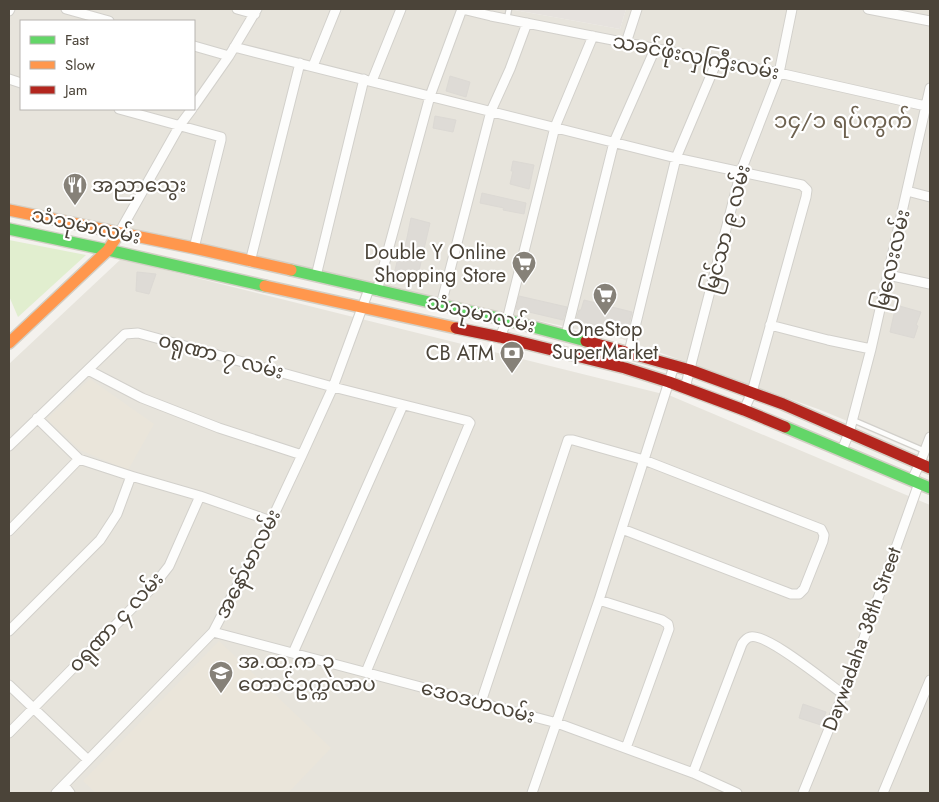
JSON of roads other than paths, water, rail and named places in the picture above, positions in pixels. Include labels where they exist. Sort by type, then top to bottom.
[{"type":"main road","name":"သံသုမာလမ်း","points":[[9,210],[194,248],[506,320],[629,352],[690,370],[752,392],[925,466]]},
{"type":"main road","name":"သံသုမာလမ်း","points":[[9,228],[362,308],[500,337],[625,368],[670,382],[744,410],[930,488]]},
{"type":"main road","points":[[9,344],[108,250],[119,233]]},
{"type":"main road","points":[[252,283],[254,263]]},
{"type":"street","points":[[66,9],[105,20]]},
{"type":"street","points":[[195,105],[229,56],[256,11],[237,9]]},
{"type":"street","points":[[313,66],[336,9]]},
{"type":"street","points":[[316,276],[368,80],[402,9]]},
{"type":"street","name":"သခင်ဖိုးလှကြီးလမ်း","points":[[462,9],[779,73],[928,106]]},
{"type":"street","name":"အနော်မာလမ်း","points":[[56,793],[213,632],[271,521],[333,387],[362,308],[373,290],[430,96],[462,9]]},
{"type":"street","points":[[626,43],[637,9]]},
{"type":"street","name":"မြင်သာ ၉ လမ်း","points":[[685,388],[742,171],[779,73],[792,9]]},
{"type":"street","points":[[872,9],[930,21]]},
{"type":"street","points":[[440,305],[491,111],[510,69],[527,23]]},
{"type":"street","points":[[500,337],[506,320],[554,127],[593,36]]},
{"type":"street","points":[[195,46],[229,56]]},
{"type":"street","points":[[234,47],[676,158],[802,185],[806,190],[806,197],[752,392],[744,410]]},
{"type":"street","points":[[566,335],[614,142],[656,48]]},
{"type":"street","points":[[629,352],[676,158],[717,61]]},
{"type":"street","points":[[254,263],[300,63]]},
{"type":"street","name":"မြလေးလမ်း","points":[[842,450],[853,420],[871,349],[928,106],[930,88]]},
{"type":"street","points":[[123,110],[220,136],[194,248]]},
{"type":"street","points":[[119,233],[180,125],[191,110]]},
{"type":"street","points":[[908,192],[930,197]]},
{"type":"street","points":[[888,275],[930,284]]},
{"type":"street","points":[[770,325],[871,349]]},
{"type":"street","name":"၀ရုဏာ ၇ လမ်း","points":[[9,446],[125,334],[132,333],[138,333],[333,387],[468,421],[470,426],[366,672]]},
{"type":"street","points":[[532,793],[599,600],[674,366]]},
{"type":"street","points":[[88,370],[142,398],[219,428],[302,455]]},
{"type":"street","points":[[293,653],[403,405]]},
{"type":"street","points":[[37,418],[79,458],[131,476],[200,496],[271,521]]},
{"type":"street","name":"Daywadaha 38th Street","points":[[803,793],[843,694],[916,482],[925,466],[925,451],[930,437]]},
{"type":"street","points":[[481,702],[568,440],[644,460],[822,529],[824,541],[804,589],[799,594],[791,594],[622,529]]},
{"type":"street","points":[[9,531],[79,458]]},
{"type":"street","points":[[9,631],[100,540],[117,514],[131,476]]},
{"type":"street","name":"၀ရုဏာ ၄ လမ်း","points":[[9,733],[151,589],[169,566],[200,496]]},
{"type":"street","points":[[599,600],[662,620],[668,624],[669,629],[626,748]]},
{"type":"street","name":"ဒေဝဒဟလမ်း","points":[[213,632],[556,723],[692,773],[734,792]]},
{"type":"street","points":[[692,773],[745,639],[751,636],[762,638],[780,648],[843,694]]},
{"type":"street","points":[[883,793],[930,680]]},
{"type":"street","points":[[9,685],[88,760]]},
{"type":"street","points":[[64,785],[70,793]]},
{"type":"lane","points":[[507,19],[509,9]]},
{"type":"lane","points":[[853,420],[925,451]]},
{"type":"place","name":"အညာသွေး","points":[[75,206]]},
{"type":"place","name":"Double Y Online Shopping Store","points":[[524,284]]},
{"type":"place","name":"OneStop SuperMarket","points":[[605,316]]},
{"type":"place","name":"CB ATM","points":[[512,374]]},
{"type":"place","name":"အ.ထ.က ၃ တောင်ဥက္ကလာပ","points":[[221,694]]},
{"type":"district","name":"၁၄/၁ ရပ်ကွက်","points":[[843,120]]}]
